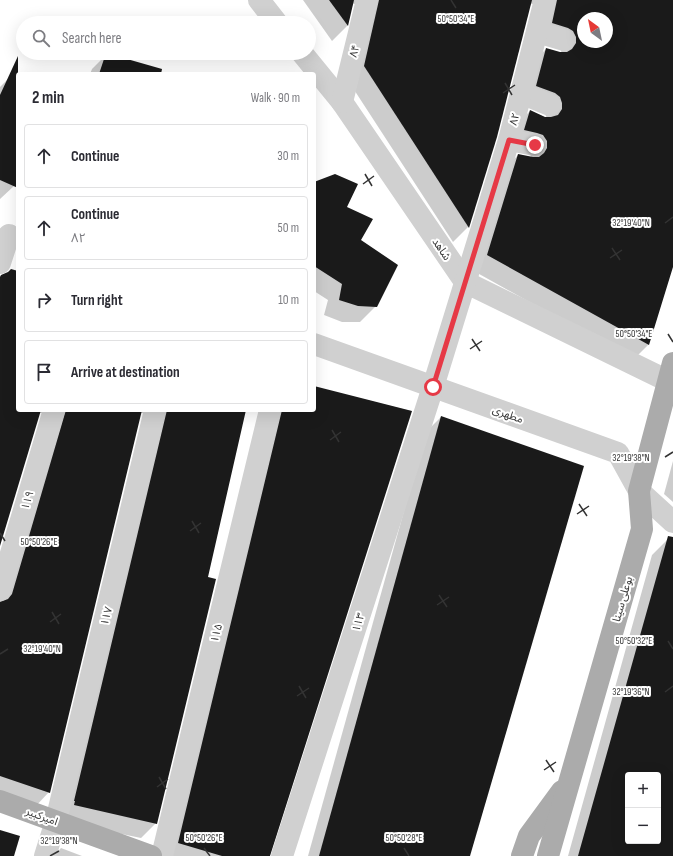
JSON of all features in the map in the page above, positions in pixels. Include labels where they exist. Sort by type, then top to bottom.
[{"type":"main road","name":"بوعلی سینا","points":[[548,856],[642,529],[639,491],[670,372]]},
{"type":"main road","points":[[522,856],[530,836],[570,779]]},
{"type":"main road","name":"امیرکبیر","points":[[0,801],[151,856]]},
{"type":"street","points":[[259,0],[272,16]]},
{"type":"street","name":"۸۴","points":[[342,102],[367,0]]},
{"type":"street","name":"۸۲","points":[[433,387],[509,140],[545,0]]},
{"type":"street","points":[[536,32],[564,40]]},
{"type":"street","name":"شاهد","points":[[308,60],[342,102],[465,282],[670,372]]},
{"type":"street","points":[[521,93],[550,105]]},
{"type":"street","points":[[509,140],[535,145]]},
{"type":"street","points":[[0,263],[9,234]]},
{"type":"street","name":"مطهری","points":[[316,345],[618,453],[639,491],[673,522]]},
{"type":"street","name":"۱۱۳","points":[[282,856],[433,387]]},
{"type":"street","name":"۱۱۹","points":[[0,590],[53,412]]},
{"type":"street","name":"۱۱۷","points":[[45,856],[56,822],[156,412]]},
{"type":"street","name":"۱۱۵","points":[[162,856],[270,412]]},
{"type":"building","points":[[329,0],[354,0],[348,26]]},
{"type":"building","points":[[379,0],[532,0],[497,137],[469,228],[364,66]]},
{"type":"building","points":[[557,0],[673,0],[673,267],[649,345],[487,255],[518,154],[539,157],[547,148],[547,141],[543,135],[524,130],[530,110],[545,117],[551,117],[558,115],[562,109],[560,97],[555,93],[536,86],[546,48],[560,52],[567,52],[572,49],[576,43],[576,37],[573,31],[552,23]]},
{"type":"building","points":[[16,60],[18,60],[18,72],[16,72],[16,187],[0,180],[0,95]]},
{"type":"building","points":[[104,60],[130,60],[162,69],[161,72],[100,72]]},
{"type":"building","points":[[335,174],[358,184],[347,207],[373,219],[361,240],[398,265],[377,307],[358,306],[339,300],[342,284],[316,267],[316,181]]},
{"type":"building","points":[[11,269],[16,270],[16,412],[40,412],[0,546],[0,277]]},
{"type":"building","points":[[316,387],[412,411],[270,856],[222,856],[178,843],[282,412],[316,412]]},
{"type":"building","points":[[65,412],[142,412],[50,793],[0,776],[0,602],[8,599],[12,594]]},
{"type":"building","points":[[167,412],[246,412],[208,577],[216,579],[157,824],[74,805]]},
{"type":"building","points":[[441,416],[584,466],[470,856],[319,856]]},
{"type":"building","points":[[668,536],[673,537],[673,856],[578,856]]},
{"type":"building","points":[[0,830],[20,836],[14,856],[0,856]]},
{"type":"route","points":[[433,387],[509,140],[535,145]]}]
